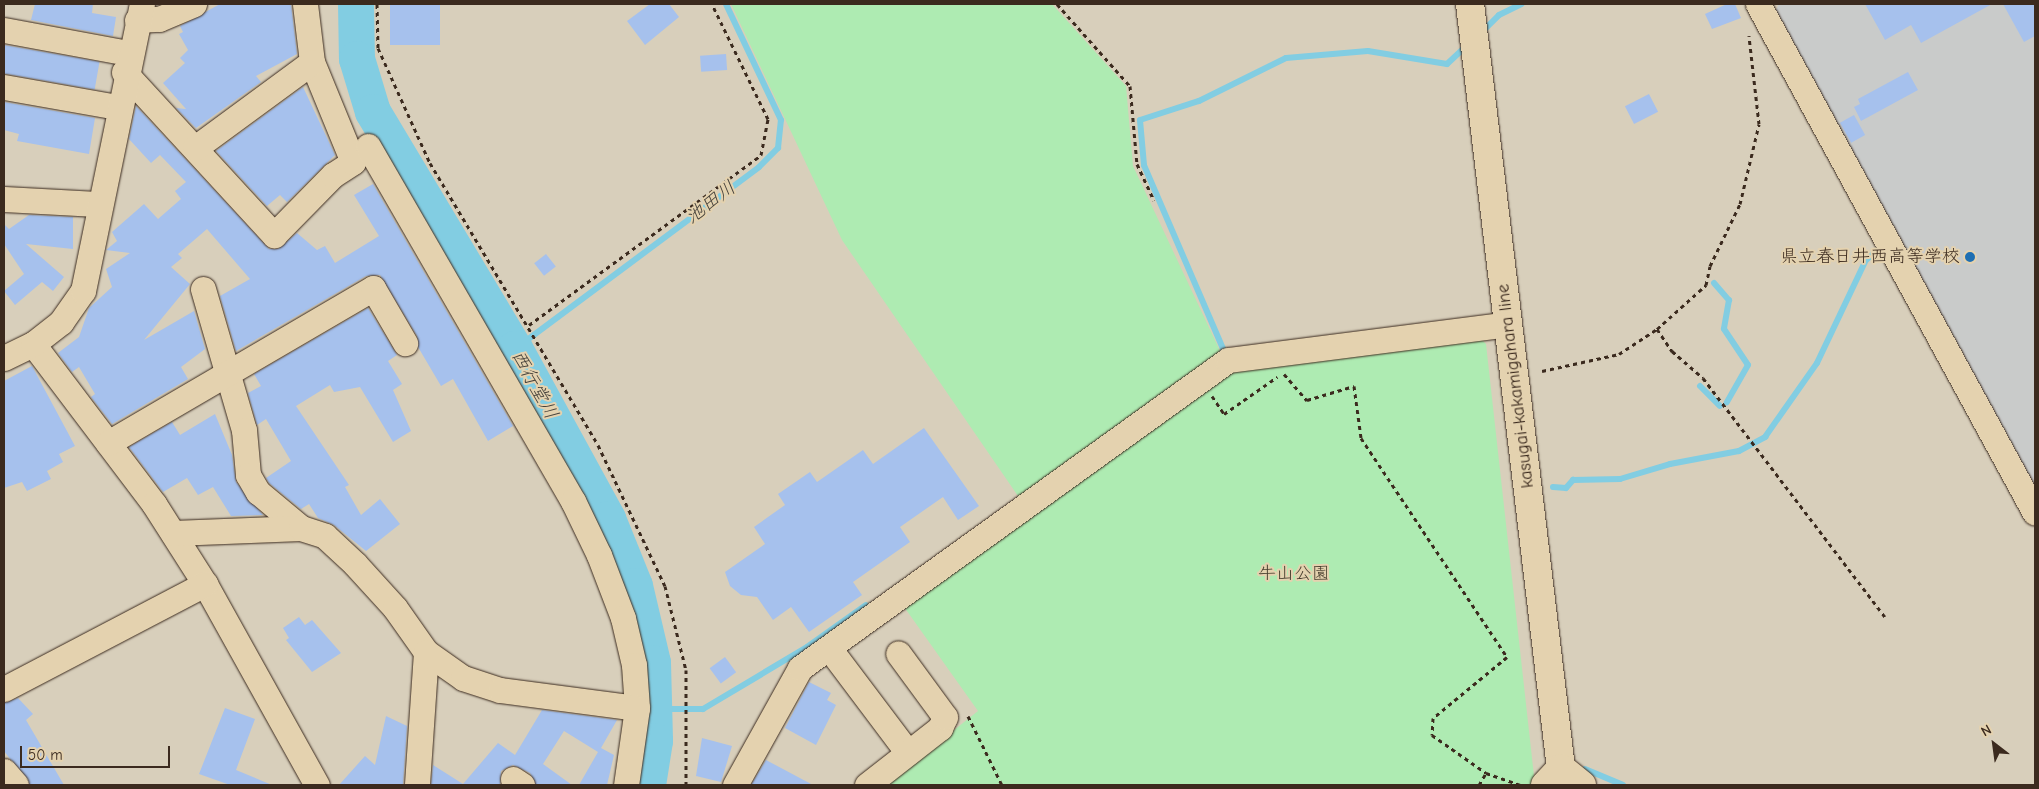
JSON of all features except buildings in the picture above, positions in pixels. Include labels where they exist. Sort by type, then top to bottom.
[{"type":"main road","name":"kasugai-kakamigahara line","points":[[1470,4],[1508,324],[1553,776]]},
{"type":"main road","points":[[1553,776],[1582,785]]},
{"type":"street","points":[[4,358],[33,344],[61,322],[83,291],[97,204],[126,63],[140,12],[158,19],[194,4]]},
{"type":"street","points":[[4,30],[126,63],[195,148],[274,235],[333,175],[353,162],[312,62],[305,4]]},
{"type":"street","points":[[1755,9],[2035,513]]},
{"type":"street","points":[[195,148],[312,62]]},
{"type":"street","points":[[4,86],[117,107]]},
{"type":"street","points":[[368,146],[573,501],[600,555],[623,618],[637,708],[626,785]]},
{"type":"street","points":[[4,199],[97,204]]},
{"type":"street","points":[[108,443],[373,288],[405,343]]},
{"type":"street","points":[[202,289],[229,373],[249,450],[248,475],[258,492],[301,528]]},
{"type":"street","points":[[736,785],[800,668],[1200,378],[1228,360],[1508,324]]},
{"type":"street","points":[[33,344],[173,533],[205,584],[316,785]]},
{"type":"street","points":[[173,533],[301,528],[325,536],[355,564],[395,608],[426,652],[463,678],[500,690],[637,708]]},
{"type":"street","points":[[4,689],[205,584]]},
{"type":"street","points":[[829,648],[908,752]]},
{"type":"street","points":[[416,785],[426,652]]},
{"type":"street","points":[[867,785],[940,728],[945,717],[898,653]]},
{"type":"path","points":[[377,4],[378,48],[430,163],[529,325],[598,445],[665,586],[686,670],[686,785]]},
{"type":"path","points":[[529,325],[761,155],[768,119],[712,4]]},
{"type":"path","points":[[1057,4],[1130,86],[1137,164],[1154,200]]},
{"type":"path","points":[[1542,371],[1619,354],[1657,329],[1706,285],[1710,266],[1740,204],[1759,124],[1755,9]]},
{"type":"path","points":[[1657,329],[1672,351],[1703,378],[1885,617]]},
{"type":"path","points":[[1200,378],[1224,414],[1284,373],[1307,400],[1354,386],[1361,438],[1507,657],[1433,718],[1432,735],[1486,773],[1521,785]]},
{"type":"path","points":[[967,715],[1002,785]]},
{"type":"path","points":[[1479,785],[1486,773]]},
{"type":"shaded area","name":"県立春日井西高等学校","points":[[1779,4],[2035,4],[2035,496],[1772,17]]},
{"type":"green space","name":"牛山公園","points":[[731,4],[1052,4],[1126,86],[1133,166],[1229,370],[1480,338],[1486,344],[1535,785],[885,785],[978,711],[902,604],[1029,512],[842,240]]},
{"type":"waterway","name":"西行堂川","points":[[356,4],[357,59],[373,112],[515,349],[608,519],[635,586],[653,663],[655,741],[648,785]]},
{"type":"waterway","name":"池田川","points":[[515,349],[759,167],[778,148],[781,120],[726,4]]},
{"type":"waterway","points":[[1481,33],[1499,15],[1522,4]]},
{"type":"waterway","points":[[1221,354],[1224,351],[1144,165],[1140,120],[1199,101],[1286,58],[1368,51],[1447,64],[1466,46]]},
{"type":"waterway","points":[[1553,487],[1566,488],[1573,480],[1620,479],[1670,464],[1739,451],[1765,437],[1817,363],[1866,260],[1881,248]]},
{"type":"waterway","points":[[1714,283],[1729,300],[1724,329],[1748,365],[1727,402]]},
{"type":"waterway","points":[[1700,386],[1720,406]]},
{"type":"waterway","points":[[654,709],[703,709],[807,647],[866,605]]},
{"type":"waterway","points":[[1585,769],[1623,785]]},
{"type":"place","name":"県立春日井西高等学校","points":[[1970,257]]}]
